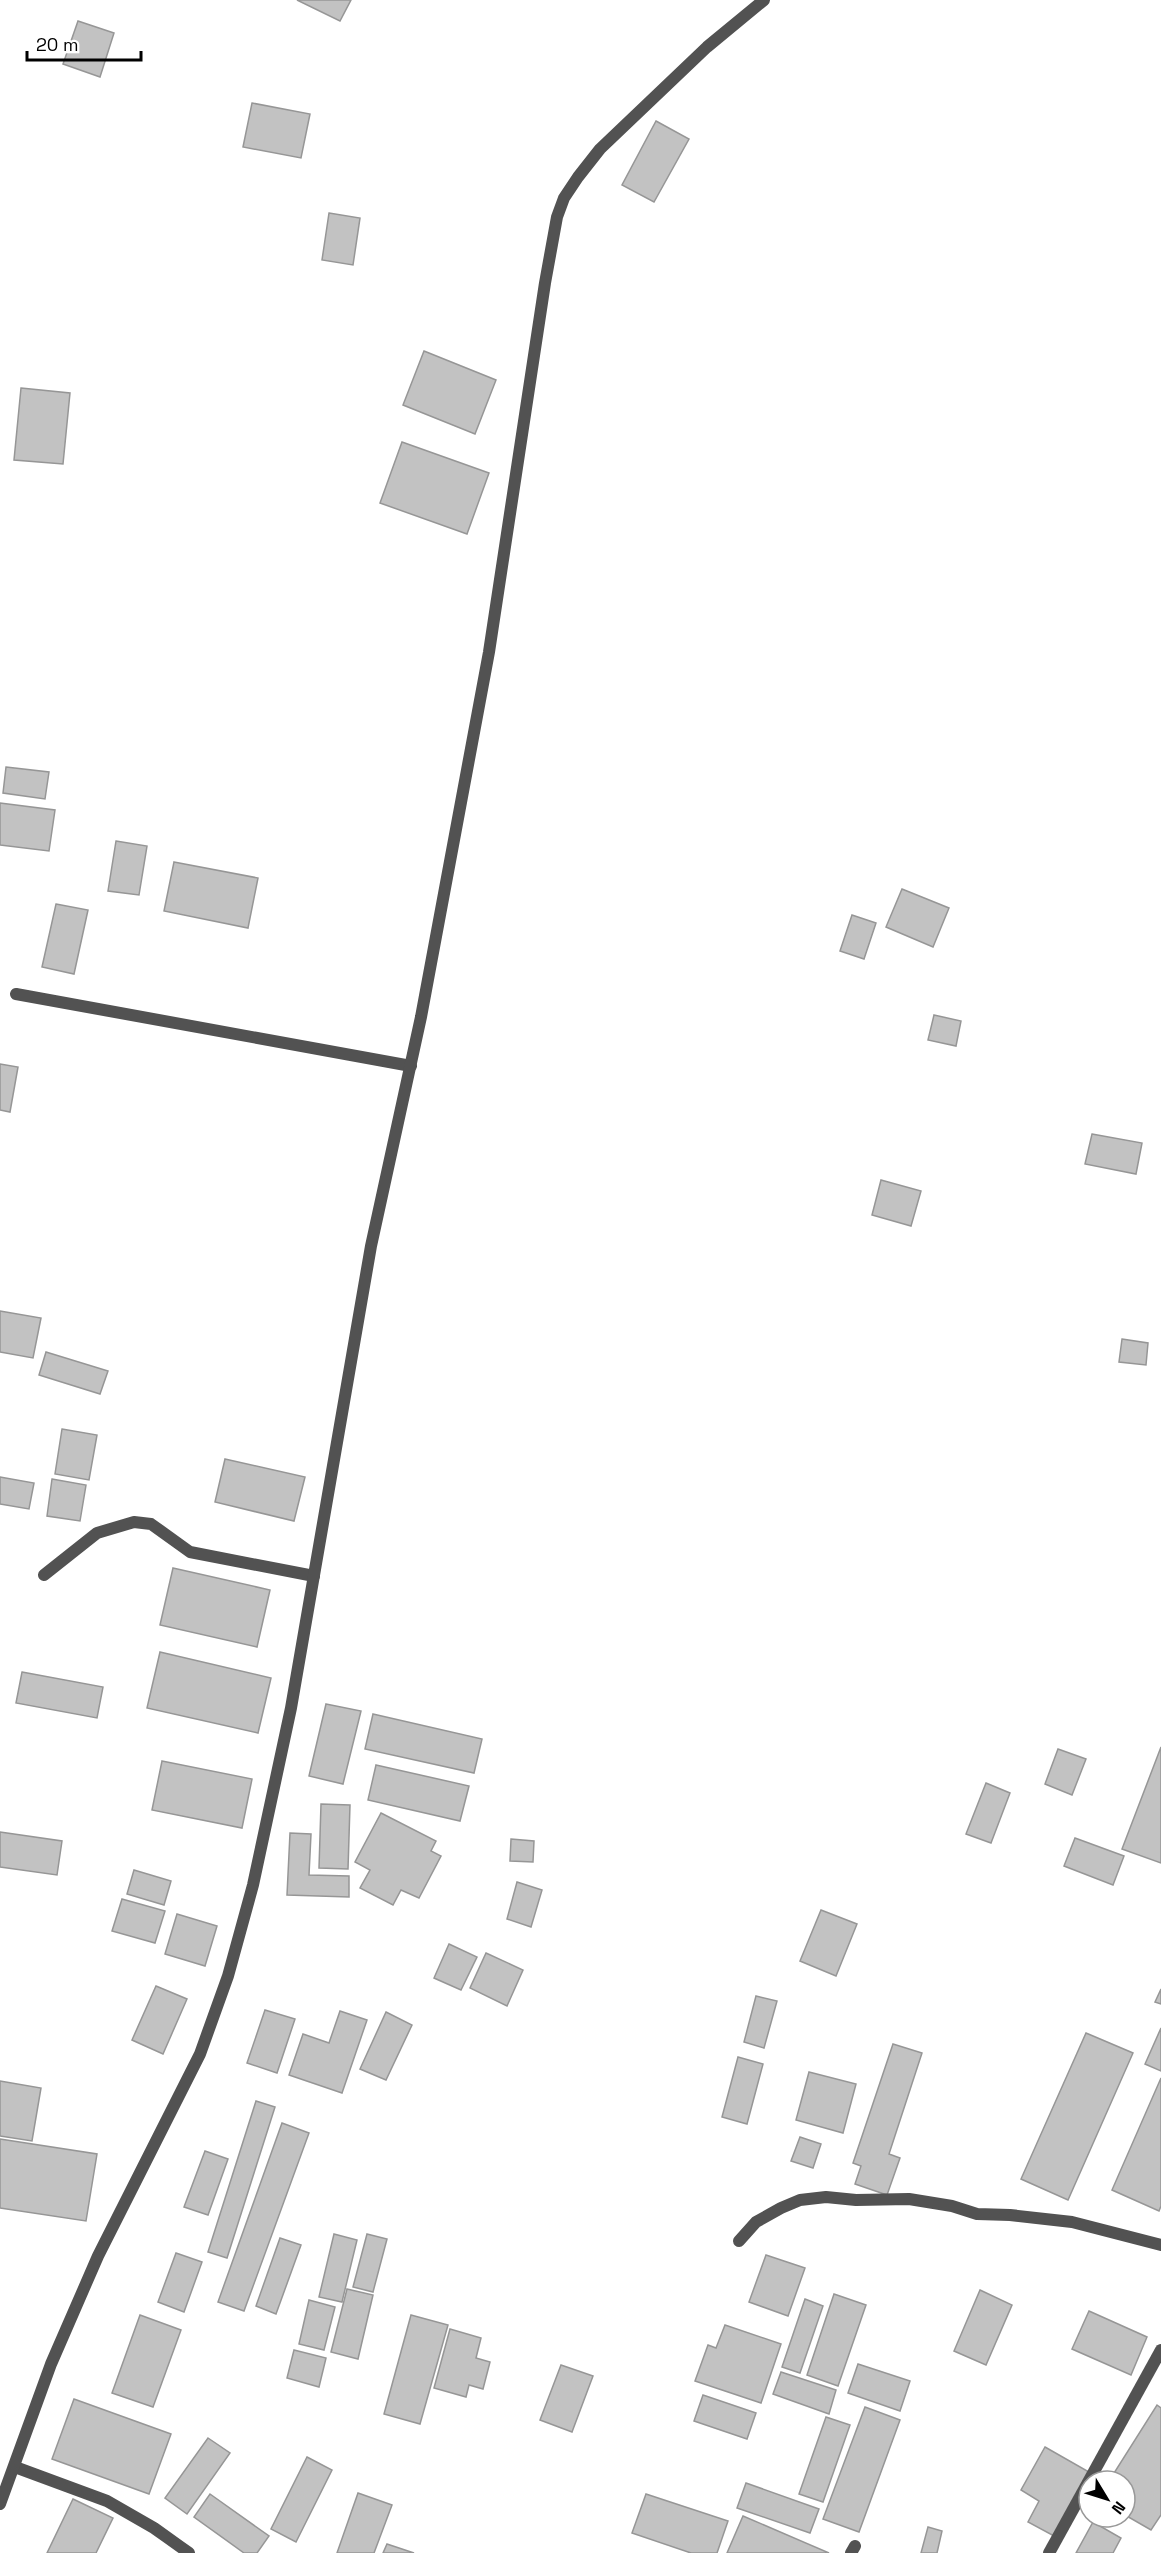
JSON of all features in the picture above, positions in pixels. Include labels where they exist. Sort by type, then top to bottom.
[{"type":"street","points":[[0,2504],[55,2353],[98,2256],[200,2054],[228,1976],[253,1885],[289,1719],[371,1246],[411,1066],[489,652],[557,217],[564,198],[600,149],[699,54],[764,0]]},
{"type":"street","points":[[16,994],[411,1066]]},
{"type":"street","points":[[44,1575],[97,1533],[134,1522],[150,1524],[190,1552],[314,1576]]},
{"type":"street","points":[[740,2241],[756,2222],[781,2208],[800,2200],[826,2197],[856,2200],[909,2199],[952,2206],[977,2214],[1072,2222],[1161,2245]]},
{"type":"street","points":[[1049,2553],[1161,2350]]},
{"type":"street","points":[[15,2468],[107,2501],[154,2528],[189,2553]]},
{"type":"building","points":[[297,0],[351,0],[340,21]]},
{"type":"building","points":[[78,21],[114,33],[100,77],[63,64]]},
{"type":"building","points":[[252,103],[310,114],[301,158],[243,147]]},
{"type":"building","points":[[656,121],[689,139],[654,202],[622,185]]},
{"type":"building","points":[[329,213],[360,218],[353,265],[322,260]]},
{"type":"building","points":[[424,351],[496,380],[475,434],[403,405]]},
{"type":"building","points":[[21,388],[70,393],[63,464],[14,460]]},
{"type":"building","points":[[402,442],[489,473],[467,534],[380,503]]},
{"type":"building","points":[[6,767],[49,772],[45,799],[3,793]]},
{"type":"building","points":[[0,803],[55,810],[49,851],[0,845]]},
{"type":"building","points":[[116,841],[147,846],[139,895],[108,891]]},
{"type":"building","points":[[174,862],[258,878],[248,928],[164,911]]},
{"type":"building","points":[[902,889],[949,908],[933,947],[886,927]]},
{"type":"building","points":[[56,904],[88,910],[74,974],[42,967]]},
{"type":"building","points":[[852,915],[876,923],[864,959],[840,951]]},
{"type":"building","points":[[934,1015],[961,1021],[956,1046],[928,1040]]},
{"type":"building","points":[[0,1064],[18,1067],[10,1112],[0,1110]]},
{"type":"building","points":[[1092,1134],[1142,1143],[1136,1174],[1085,1164]]},
{"type":"building","points":[[881,1180],[921,1191],[911,1226],[872,1215]]},
{"type":"building","points":[[0,1311],[41,1318],[33,1358],[0,1352]]},
{"type":"building","points":[[1122,1339],[1148,1343],[1146,1365],[1119,1362]]},
{"type":"building","points":[[46,1352],[108,1371],[100,1394],[39,1375]]},
{"type":"building","points":[[62,1429],[97,1435],[89,1480],[55,1474]]},
{"type":"building","points":[[225,1459],[305,1477],[294,1521],[215,1502]]},
{"type":"building","points":[[0,1477],[34,1483],[29,1509],[0,1504]]},
{"type":"building","points":[[52,1479],[86,1485],[80,1521],[47,1516]]},
{"type":"building","points":[[173,1568],[270,1590],[257,1647],[160,1625]]},
{"type":"building","points":[[160,1652],[271,1678],[258,1733],[147,1708]]},
{"type":"building","points":[[22,1672],[103,1687],[97,1718],[16,1703]]},
{"type":"building","points":[[326,1704],[361,1711],[343,1784],[309,1776]]},
{"type":"building","points":[[373,1714],[482,1739],[474,1773],[365,1749]]},
{"type":"building","points":[[1161,1747],[1161,1863],[1122,1849]]},
{"type":"building","points":[[1058,1749],[1086,1759],[1072,1795],[1045,1784]]},
{"type":"building","points":[[162,1761],[252,1779],[242,1828],[152,1810]]},
{"type":"building","points":[[376,1765],[469,1786],[460,1821],[368,1800]]},
{"type":"building","points":[[986,1783],[1010,1793],[991,1843],[966,1834]]},
{"type":"building","points":[[321,1804],[350,1805],[348,1869],[319,1868]]},
{"type":"building","points":[[381,1813],[436,1841],[431,1851],[441,1856],[419,1898],[401,1890],[393,1905],[360,1888],[370,1870],[355,1862]]},
{"type":"building","points":[[0,1832],[62,1841],[57,1875],[0,1867]]},
{"type":"building","points":[[290,1833],[311,1834],[309,1875],[349,1876],[349,1897],[287,1895]]},
{"type":"building","points":[[1075,1838],[1124,1856],[1113,1885],[1064,1866]]},
{"type":"building","points":[[511,1839],[534,1841],[533,1862],[510,1861]]},
{"type":"building","points":[[134,1870],[171,1881],[164,1905],[127,1894]]},
{"type":"building","points":[[517,1882],[542,1890],[531,1927],[507,1919]]},
{"type":"building","points":[[122,1899],[165,1911],[155,1943],[112,1931]]},
{"type":"building","points":[[821,1910],[857,1924],[836,1976],[800,1961]]},
{"type":"building","points":[[177,1914],[217,1926],[205,1966],[165,1954]]},
{"type":"building","points":[[449,1944],[477,1957],[461,1990],[434,1978]]},
{"type":"building","points":[[486,1953],[523,1970],[507,2006],[470,1988]]},
{"type":"building","points":[[156,1986],[187,1999],[163,2054],[132,2040]]},
{"type":"building","points":[[1161,1989],[1161,2004],[1155,2002]]},
{"type":"building","points":[[756,1996],[777,2001],[764,2048],[744,2042]]},
{"type":"building","points":[[265,2010],[295,2019],[277,2073],[247,2063]]},
{"type":"building","points":[[340,2011],[367,2020],[342,2093],[289,2075],[303,2034],[329,2043]]},
{"type":"building","points":[[386,2012],[412,2025],[386,2080],[360,2069]]},
{"type":"building","points":[[1161,2028],[1161,2071],[1145,2064]]},
{"type":"building","points":[[1086,2033],[1133,2053],[1068,2200],[1021,2179]]},
{"type":"building","points":[[893,2044],[922,2053],[889,2154],[900,2158],[887,2195],[855,2184],[861,2166],[853,2163]]},
{"type":"building","points":[[738,2057],[763,2064],[747,2124],[722,2117]]},
{"type":"building","points":[[809,2072],[856,2084],[843,2133],[796,2120]]},
{"type":"building","points":[[1161,2078],[1161,2206],[1159,2211],[1112,2190]]},
{"type":"building","points":[[0,2081],[41,2088],[32,2141],[0,2136]]},
{"type":"building","points":[[256,2101],[275,2107],[227,2258],[208,2252]]},
{"type":"building","points":[[282,2123],[309,2133],[244,2311],[218,2302]]},
{"type":"building","points":[[800,2137],[821,2144],[813,2168],[791,2161]]},
{"type":"building","points":[[0,2139],[97,2154],[86,2221],[0,2208]]},
{"type":"building","points":[[205,2151],[228,2159],[208,2215],[184,2207]]},
{"type":"building","points":[[334,2234],[357,2240],[342,2302],[319,2297]]},
{"type":"building","points":[[367,2234],[387,2239],[373,2292],[353,2287]]},
{"type":"building","points":[[280,2238],[301,2245],[276,2314],[256,2306]]},
{"type":"building","points":[[176,2253],[202,2262],[184,2312],[158,2302]]},
{"type":"building","points":[[766,2255],[805,2268],[788,2316],[749,2302]]},
{"type":"building","points":[[347,2289],[373,2295],[358,2359],[331,2352]]},
{"type":"building","points":[[980,2290],[1012,2305],[986,2365],[954,2351]]},
{"type":"building","points":[[834,2294],[866,2305],[838,2386],[807,2375]]},
{"type":"building","points":[[805,2299],[823,2306],[800,2373],[782,2367]]},
{"type":"building","points":[[309,2300],[335,2307],[324,2350],[299,2344]]},
{"type":"building","points":[[1089,2311],[1147,2337],[1131,2375],[1072,2349]]},
{"type":"building","points":[[140,2315],[181,2330],[153,2407],[112,2393]]},
{"type":"building","points":[[411,2315],[448,2325],[420,2424],[384,2414]]},
{"type":"building","points":[[725,2325],[781,2344],[761,2403],[695,2381],[708,2345],[716,2348]]},
{"type":"building","points":[[450,2329],[481,2338],[476,2358],[490,2362],[483,2389],[469,2385],[466,2397],[434,2388]]},
{"type":"building","points":[[294,2350],[326,2358],[319,2387],[287,2378]]},
{"type":"building","points":[[858,2364],[910,2381],[900,2411],[848,2393]]},
{"type":"building","points":[[561,2365],[593,2376],[572,2432],[540,2420]]},
{"type":"building","points":[[781,2372],[836,2390],[829,2414],[773,2394]]},
{"type":"building","points":[[703,2395],[756,2413],[747,2439],[694,2421]]},
{"type":"building","points":[[74,2399],[171,2434],[149,2494],[52,2459]]},
{"type":"building","points":[[1157,2405],[1161,2408],[1161,2515],[1151,2530],[1137,2522],[1137,2469],[1117,2469]]},
{"type":"building","points":[[865,2407],[900,2420],[859,2532],[823,2519]]},
{"type":"building","points":[[826,2417],[850,2425],[823,2502],[799,2494]]},
{"type":"building","points":[[208,2438],[230,2453],[187,2514],[165,2498]]},
{"type":"building","points":[[1045,2447],[1084,2469],[1077,2469],[1077,2494],[1054,2536],[1028,2522],[1039,2501],[1021,2490]]},
{"type":"building","points":[[307,2457],[332,2470],[296,2542],[271,2529]]},
{"type":"building","points":[[746,2483],[819,2509],[810,2533],[737,2508]]},
{"type":"building","points":[[358,2493],[392,2505],[374,2553],[337,2553]]},
{"type":"building","points":[[210,2494],[269,2536],[257,2553],[244,2553],[194,2517]]},
{"type":"building","points":[[646,2494],[728,2521],[717,2553],[691,2553],[632,2533]]},
{"type":"building","points":[[73,2499],[113,2518],[96,2553],[47,2553]]},
{"type":"building","points":[[743,2516],[829,2553],[727,2553]]},
{"type":"building","points":[[928,2527],[942,2531],[937,2553],[921,2553]]},
{"type":"building","points":[[1089,2529],[1105,2529],[1121,2538],[1113,2553],[1076,2553]]},
{"type":"building","points":[[387,2544],[414,2553],[383,2553]]}]
